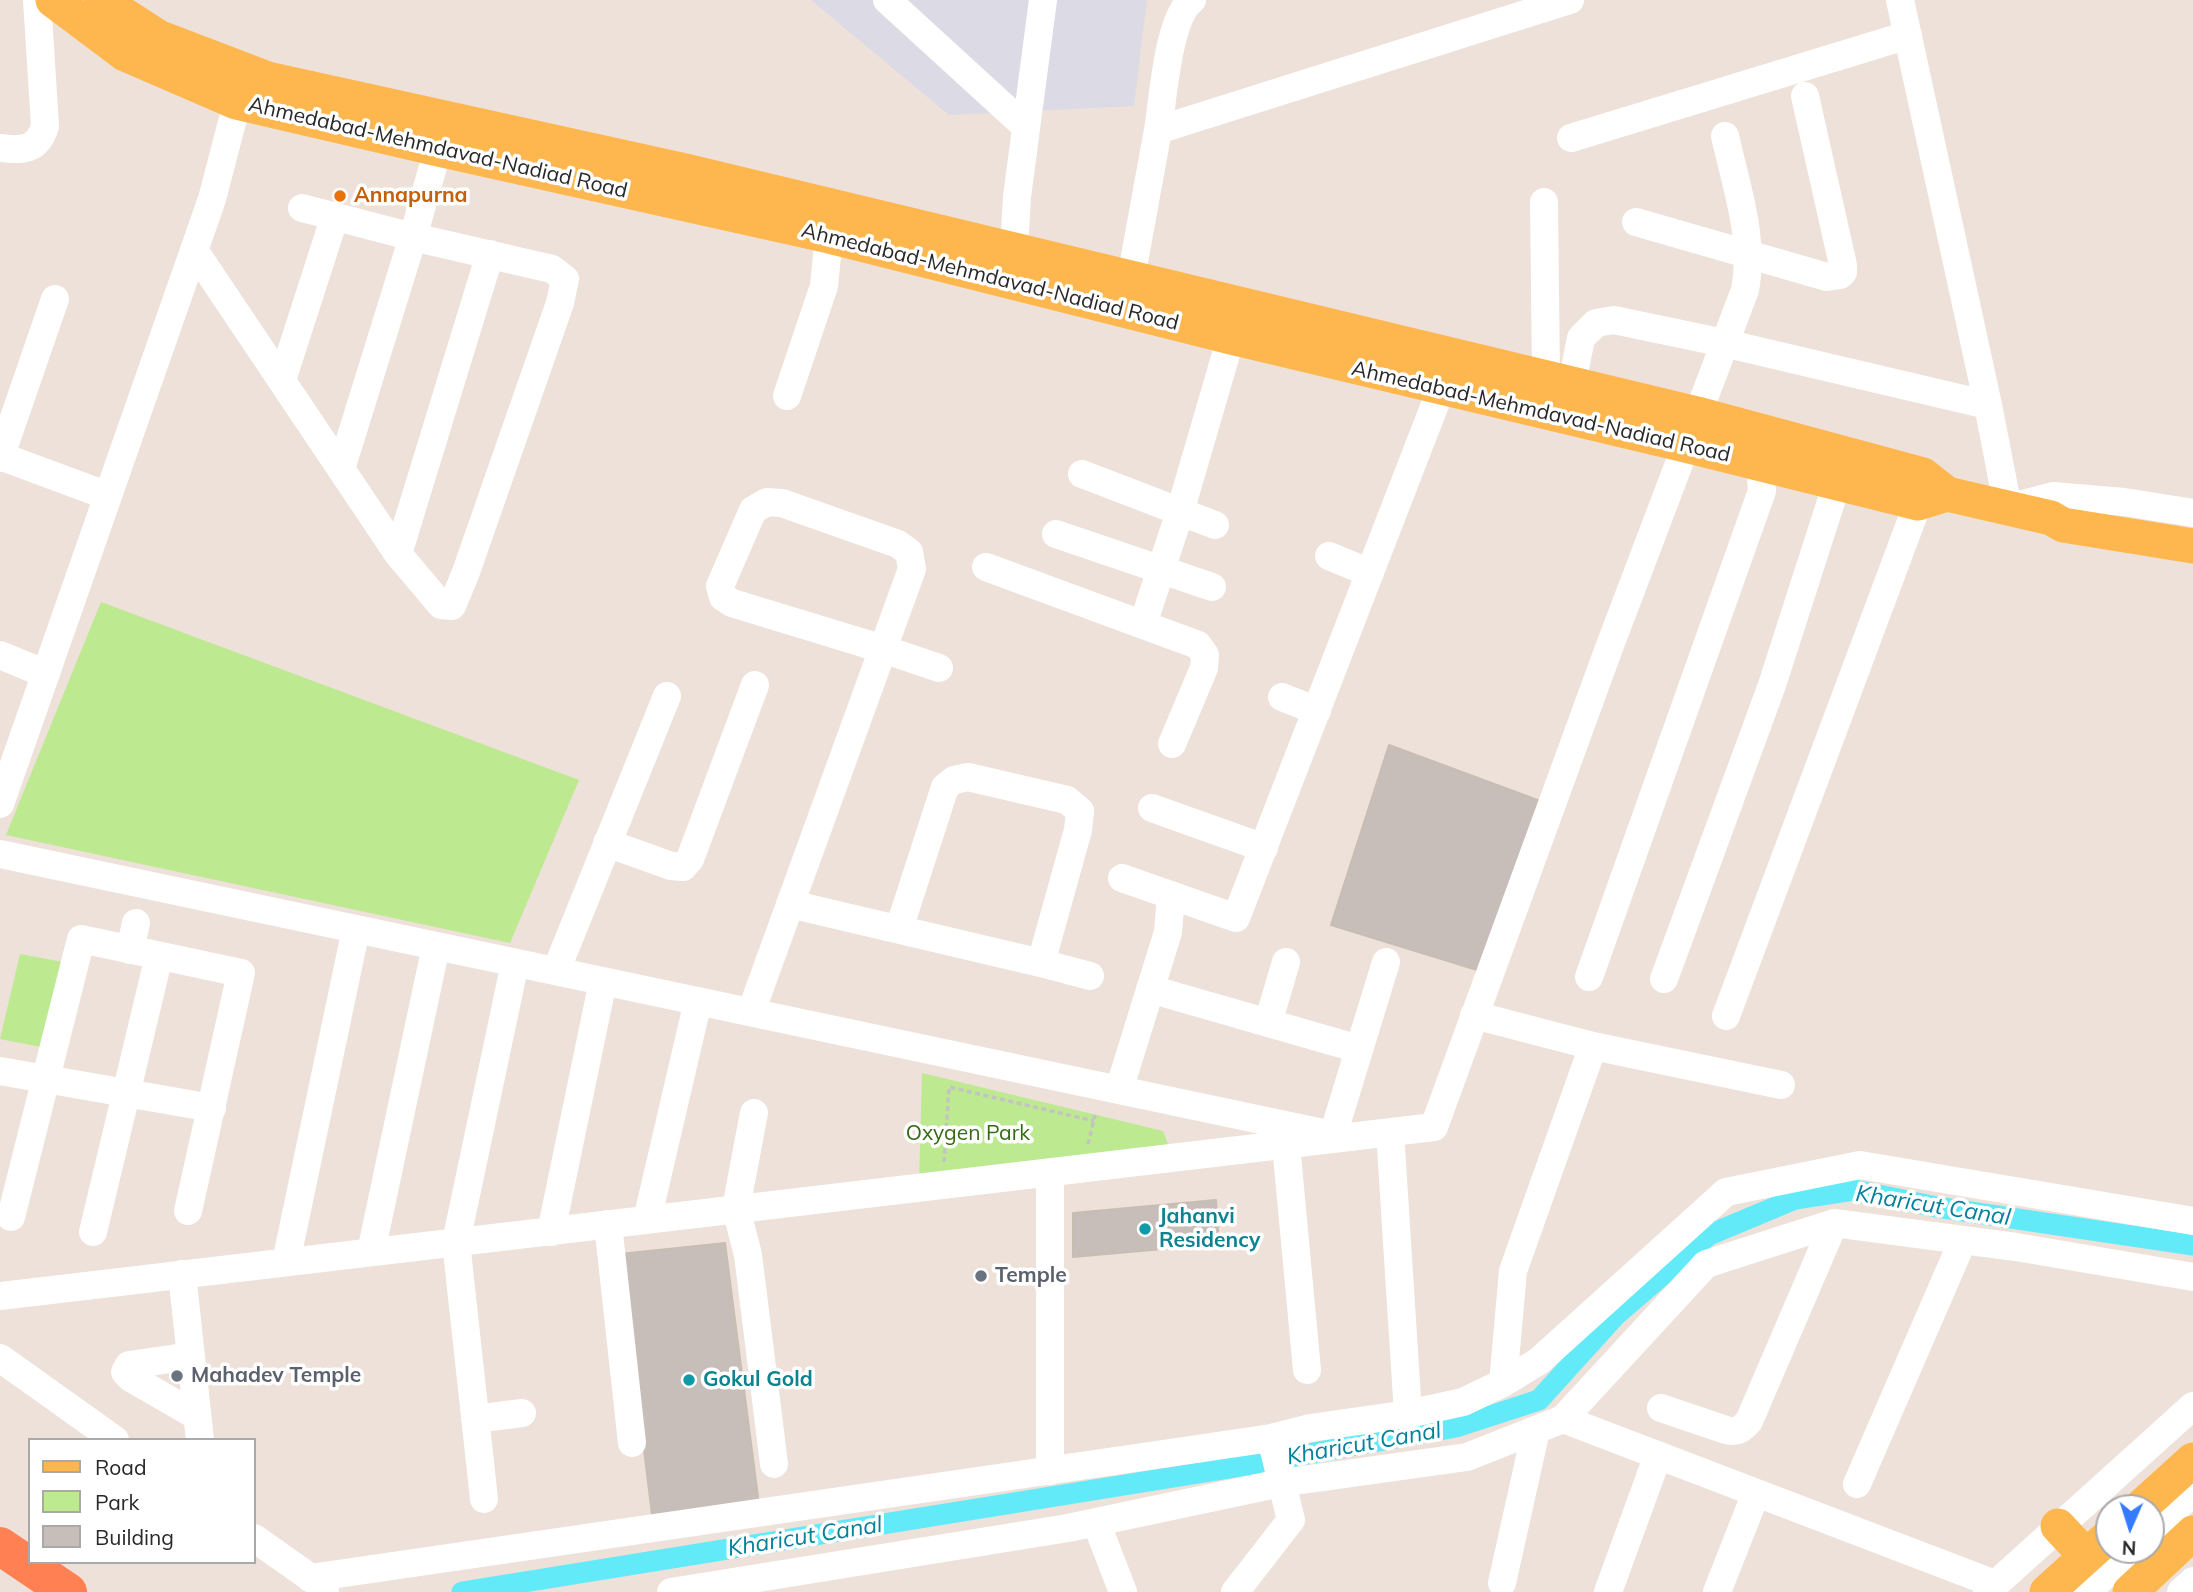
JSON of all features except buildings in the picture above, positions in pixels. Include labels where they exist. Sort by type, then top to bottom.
[{"type":"highway","points":[[0,1546],[68,1592]]},
{"type":"main road","name":"Ahmedabad-Mehmdavad-Nadiad Road","points":[[53,0],[125,54],[241,86],[438,149],[829,236],[1013,265],[1231,337],[1441,389],[1691,430],[1760,465],[1837,483],[2008,508],[2051,518]]},
{"type":"main road","points":[[100,0],[241,86],[268,79],[686,171],[1013,265],[1131,278],[1559,381],[1691,430],[1923,475],[1932,498]]},
{"type":"main road","points":[[2051,518],[2065,513],[2193,531]]},
{"type":"main road","points":[[2051,518],[2063,525],[2193,545]]},
{"type":"main road","points":[[2155,1494],[2193,1460]]},
{"type":"main road","points":[[2058,1526],[2095,1544]]},
{"type":"main road","points":[[2144,1577],[2193,1533]]},
{"type":"main road","points":[[2046,1592],[2095,1549]]},
{"type":"street","points":[[0,148],[21,149],[33,146],[42,138],[46,126],[37,0]]},
{"type":"street","points":[[887,0],[1026,127]]},
{"type":"street","points":[[1013,265],[1017,197],[1043,0]]},
{"type":"street","points":[[1131,278],[1174,26],[1192,0]]},
{"type":"street","points":[[1158,130],[1570,0]]},
{"type":"street","points":[[1900,0],[2008,508],[2053,496],[2124,502],[2193,513]]},
{"type":"street","points":[[1571,138],[1908,35]]},
{"type":"street","points":[[0,804],[212,199],[241,86]]},
{"type":"street","points":[[1636,222],[1827,277],[1840,275],[1843,272],[1805,96]]},
{"type":"street","points":[[0,1296],[1434,1127],[1745,290],[1750,265],[1748,236],[1725,135]]},
{"type":"street","points":[[341,469],[438,149]]},
{"type":"street","points":[[1544,202],[1559,381]]},
{"type":"street","points":[[194,250],[398,554],[441,605],[452,606],[560,303],[565,279],[552,269],[302,208]]},
{"type":"street","points":[[282,380],[335,216]]},
{"type":"street","points":[[787,396],[824,286],[829,236]]},
{"type":"street","points":[[398,554],[490,254]]},
{"type":"street","points":[[55,299],[0,457],[108,496]]},
{"type":"street","points":[[1559,381],[1581,338],[1596,323],[1614,320],[1988,405]]},
{"type":"street","points":[[1143,624],[1180,512],[1231,337]]},
{"type":"street","points":[[1122,878],[1236,918],[1441,389]]},
{"type":"street","points":[[1589,977],[1762,491],[1760,465]]},
{"type":"street","points":[[1082,474],[1215,525]]},
{"type":"street","points":[[1664,979],[1772,685],[1837,483]]},
{"type":"street","points":[[1726,1016],[1932,498]]},
{"type":"street","points":[[751,1012],[790,904],[883,649],[912,569],[909,552],[898,544],[782,503],[767,502],[752,510],[720,586],[723,597],[732,603],[883,649],[939,668]]},
{"type":"street","points":[[1056,534],[1212,587]]},
{"type":"street","points":[[1329,556],[1370,573]]},
{"type":"street","points":[[986,567],[1198,646],[1205,655],[1204,668],[1172,744]]},
{"type":"street","points":[[0,655],[46,674]]},
{"type":"street","points":[[607,843],[671,866],[683,867],[690,859],[755,685]]},
{"type":"street","points":[[556,971],[667,696]]},
{"type":"street","points":[[1282,697],[1317,711]]},
{"type":"street","points":[[899,929],[945,787],[954,780],[968,777],[1067,800],[1080,811],[1078,830],[1041,963]]},
{"type":"street","points":[[1152,808],[1264,848]]},
{"type":"street","points":[[0,854],[1339,1137]]},
{"type":"street","points":[[1119,1090],[1168,932],[1171,895]]},
{"type":"street","points":[[790,904],[1090,976]]},
{"type":"street","points":[[286,1262],[356,929]]},
{"type":"street","points":[[11,1217],[81,939],[133,936],[159,956],[240,974],[188,1211]]},
{"type":"street","points":[[371,1252],[436,946]]},
{"type":"street","points":[[93,1232],[159,956]]},
{"type":"street","points":[[1268,1023],[1286,962]]},
{"type":"street","points":[[1339,1137],[1359,1049],[1386,962]]},
{"type":"street","points":[[484,1499],[456,1242],[515,963]]},
{"type":"street","points":[[551,1232],[603,981]]},
{"type":"street","points":[[1150,989],[1359,1049]]},
{"type":"street","points":[[647,1220],[698,1001]]},
{"type":"street","points":[[1474,1016],[1593,1046],[1781,1085]]},
{"type":"street","points":[[1503,1383],[1513,1271],[1593,1046]]},
{"type":"street","points":[[0,1071],[212,1108]]},
{"type":"street","points":[[754,1114],[736,1208],[748,1255],[774,1464]]},
{"type":"street","points":[[1390,1132],[1408,1414]]},
{"type":"street","points":[[1286,1145],[1307,1370]]},
{"type":"street","points":[[256,1539],[320,1585],[1271,1438],[1310,1428],[1408,1414],[1463,1402],[1539,1362],[1726,1192],[1860,1165],[2193,1221]]},
{"type":"street","points":[[1050,1172],[1050,1471]]},
{"type":"street","points":[[1661,1408],[1734,1432],[1743,1428],[1749,1420],[1835,1223]]},
{"type":"street","points":[[671,1592],[745,1586],[1096,1522],[1281,1483],[1467,1457],[1563,1419],[1706,1264],[1835,1223],[1963,1240],[2193,1277]]},
{"type":"street","points":[[608,1224],[632,1443]]},
{"type":"street","points":[[1857,1484],[1963,1240]]},
{"type":"street","points":[[181,1274],[199,1428]]},
{"type":"street","points":[[191,1356],[129,1365],[125,1372],[199,1428]]},
{"type":"street","points":[[0,1358],[112,1438]]},
{"type":"street","points":[[1563,1419],[1991,1588],[2193,1406]]},
{"type":"street","points":[[475,1419],[522,1413]]},
{"type":"street","points":[[1502,1583],[1536,1430]]},
{"type":"street","points":[[1235,1592],[1291,1520],[1271,1438]]},
{"type":"street","points":[[1608,1592],[1658,1455]]},
{"type":"street","points":[[2165,1519],[2193,1492]]},
{"type":"street","points":[[1717,1592],[1756,1493]]},
{"type":"street","points":[[1096,1522],[1122,1592]]},
{"type":"street","points":[[2087,1592],[2144,1577]]},
{"type":"street","points":[[2181,1592],[2193,1581]]},
{"type":"path","points":[[943,1174],[949,1087],[1094,1121]]},
{"type":"path","points":[[1089,1139],[1095,1115]]},
{"type":"shaded area","points":[[811,0],[1147,0],[1134,106],[949,115]]},
{"type":"green space","points":[[101,602],[579,780],[510,943],[6,835]]},
{"type":"green space","points":[[20,954],[63,962],[41,1047],[0,1039]]},
{"type":"green space","name":"Oxygen Park","points":[[922,1073],[1163,1131],[1168,1144],[1165,1159],[919,1188]]},
{"type":"waterway","name":"Kharicut Canal","points":[[462,1592],[1242,1466],[1456,1427],[1539,1400],[1616,1315],[1709,1235],[1795,1199],[1854,1190],[1937,1207],[2193,1245]]},
{"type":"place","name":"Annapurna","points":[[340,196]]},
{"type":"place","name":"Jahanvi Residency","points":[[1145,1229]]},
{"type":"place","name":"Temple","points":[[981,1276]]},
{"type":"place","name":"Mahadev Temple","points":[[177,1376]]},
{"type":"place","name":"Gokul Gold","points":[[689,1380]]}]
